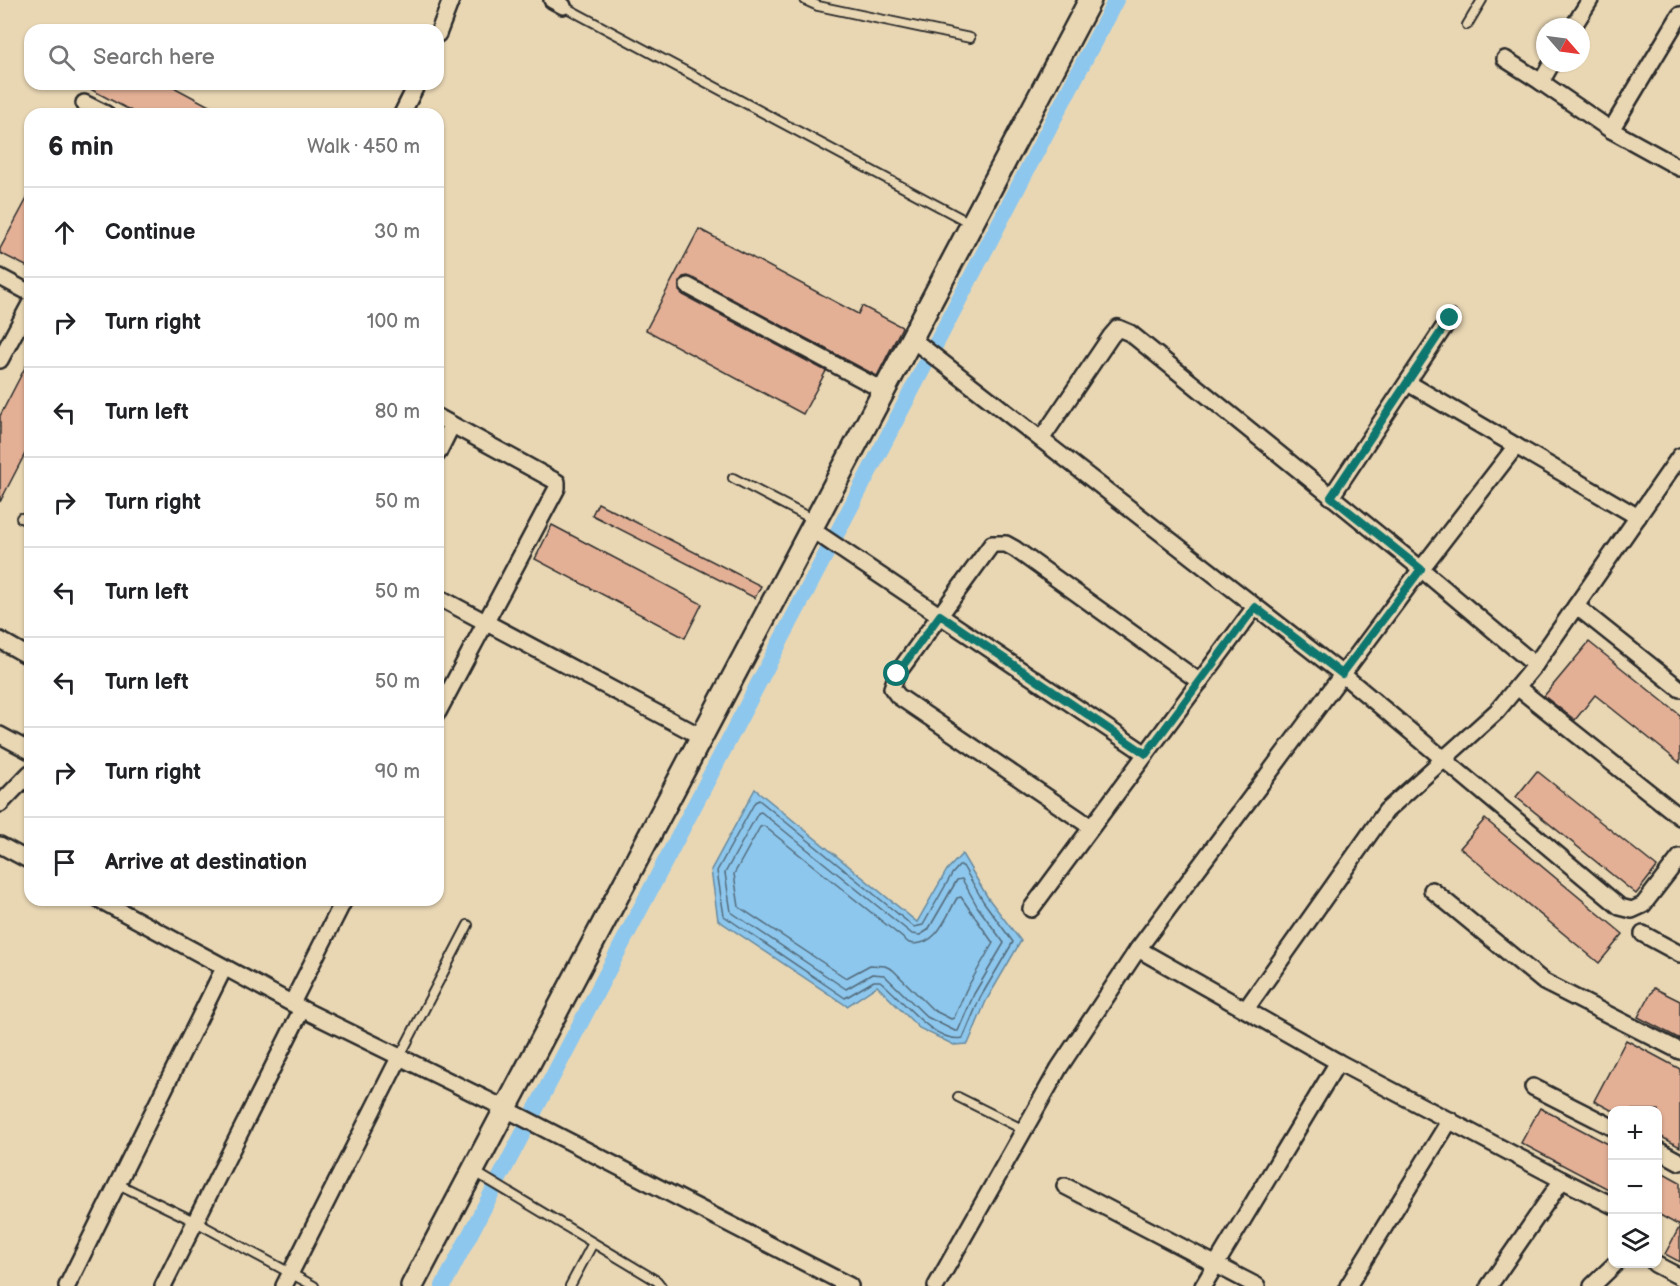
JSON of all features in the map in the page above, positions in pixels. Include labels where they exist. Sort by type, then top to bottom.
[{"type":"street","points":[[442,24],[451,0]]},
{"type":"street","points":[[412,1286],[480,1174],[509,1111],[702,737],[816,528],[884,391],[924,348],[972,224],[1090,0]]},
{"type":"street","points":[[1579,18],[1590,0]]},
{"type":"street","points":[[1611,130],[1680,15]]},
{"type":"street","points":[[1505,59],[1611,130],[1680,168]]},
{"type":"street","points":[[1541,82],[1547,72]]},
{"type":"street","points":[[405,108],[414,90]]},
{"type":"street","points":[[84,103],[94,108]]},
{"type":"street","points":[[0,277],[24,290]]},
{"type":"street","points":[[688,286],[884,391]]},
{"type":"street","points":[[0,360],[24,315]]},
{"type":"street","points":[[1331,497],[1450,318]]},
{"type":"street","points":[[1042,438],[1111,336],[1118,328],[1130,333],[1421,569],[1535,665]]},
{"type":"street","points":[[924,348],[1342,674],[1620,907],[1632,910],[1643,904],[1680,857]]},
{"type":"street","points":[[1408,383],[1638,517]]},
{"type":"street","points":[[444,420],[557,482],[557,488],[444,701]]},
{"type":"street","points":[[444,441],[452,425]]},
{"type":"street","points":[[936,1286],[1059,1068],[1138,949],[1342,674],[1516,446]]},
{"type":"street","points":[[1246,1009],[1386,811],[1497,711],[1535,665],[1680,456]]},
{"type":"street","points":[[816,528],[1146,754]]},
{"type":"street","points":[[1091,827],[898,696],[892,688],[897,674],[992,544],[1006,544],[1200,682]]},
{"type":"street","points":[[444,600],[702,737]]},
{"type":"street","points":[[1576,606],[1680,689]]},
{"type":"street","points":[[1031,909],[1255,607]]},
{"type":"street","points":[[0,640],[24,654]]},
{"type":"street","points":[[1517,687],[1680,818]]},
{"type":"street","points":[[0,735],[24,748]]},
{"type":"street","points":[[0,804],[24,779]]},
{"type":"street","points":[[0,845],[24,858]]},
{"type":"street","points":[[1432,890],[1544,982],[1680,1051]]},
{"type":"street","points":[[111,906],[297,1006],[509,1111],[850,1286]]},
{"type":"street","points":[[164,1286],[297,1006],[341,906]]},
{"type":"street","points":[[1643,934],[1680,954]]},
{"type":"street","points":[[1138,949],[1338,1062],[1608,1203]]},
{"type":"street","points":[[67,1286],[224,968]]},
{"type":"street","points":[[287,1280],[400,1056]]},
{"type":"street","points":[[1203,1286],[1338,1062]]},
{"type":"street","points":[[1533,1087],[1608,1125]]},
{"type":"street","points":[[1348,1286],[1450,1120]]},
{"type":"street","points":[[1662,1152],[1680,1162]]},
{"type":"street","points":[[1489,1286],[1562,1180]]},
{"type":"street","points":[[1065,1185],[1257,1286]]},
{"type":"street","points":[[1662,1267],[1680,1277]]},
{"type":"street","points":[[1592,1286],[1610,1268]]},
{"type":"lane","points":[[805,0],[818,6],[970,38]]},
{"type":"lane","points":[[1467,25],[1482,0]]},
{"type":"lane","points":[[558,3],[972,224]]},
{"type":"lane","points":[[733,478],[816,528]]},
{"type":"lane","points":[[400,1056],[468,925]]},
{"type":"lane","points":[[958,1097],[1024,1130]]},
{"type":"lane","points":[[480,1174],[657,1281],[661,1286]]},
{"type":"lane","points":[[118,1184],[196,1222],[287,1280],[314,1286]]},
{"type":"lane","points":[[570,1286],[593,1243]]},
{"type":"water","points":[[755,789],[917,922],[947,870],[962,854],[988,898],[1021,941],[986,1001],[968,1044],[954,1045],[919,1028],[877,986],[847,1006],[718,920],[711,870]]},
{"type":"building","points":[[92,90],[179,90],[213,108],[126,108]]},
{"type":"building","points":[[24,204],[24,265],[0,253]]},
{"type":"building","points":[[699,229],[858,314],[862,306],[902,327],[877,376],[688,276],[683,277],[679,282],[679,291],[683,295],[826,371],[803,414],[646,330]]},
{"type":"building","points":[[24,370],[24,456],[0,502],[0,416]]},
{"type":"building","points":[[598,503],[761,586],[755,598],[592,515]]},
{"type":"building","points":[[552,525],[702,604],[685,638],[535,559]]},
{"type":"building","points":[[1589,642],[1680,715],[1680,763],[1595,695],[1575,720],[1544,696]]},
{"type":"building","points":[[1537,771],[1657,867],[1636,894],[1516,797]]},
{"type":"building","points":[[1485,819],[1623,934],[1599,963],[1460,848]]},
{"type":"building","points":[[1654,988],[1680,1001],[1680,1039],[1638,1017]]},
{"type":"building","points":[[1626,1040],[1680,1069],[1680,1147],[1662,1137],[1662,1106],[1608,1106],[1608,1108],[1594,1101]]},
{"type":"building","points":[[1540,1108],[1608,1144],[1608,1189],[1521,1143]]},
{"type":"building","points":[[1662,1172],[1680,1182],[1680,1226],[1662,1216]]},
{"type":"building","points":[[1680,1226],[1680,1262],[1665,1254]]},
{"type":"waterway","points":[[443,1286],[1116,0]]},
{"type":"route","points":[[897,674],[940,615],[1146,754],[1255,607],[1342,674],[1421,569],[1331,497],[1450,318]]}]
